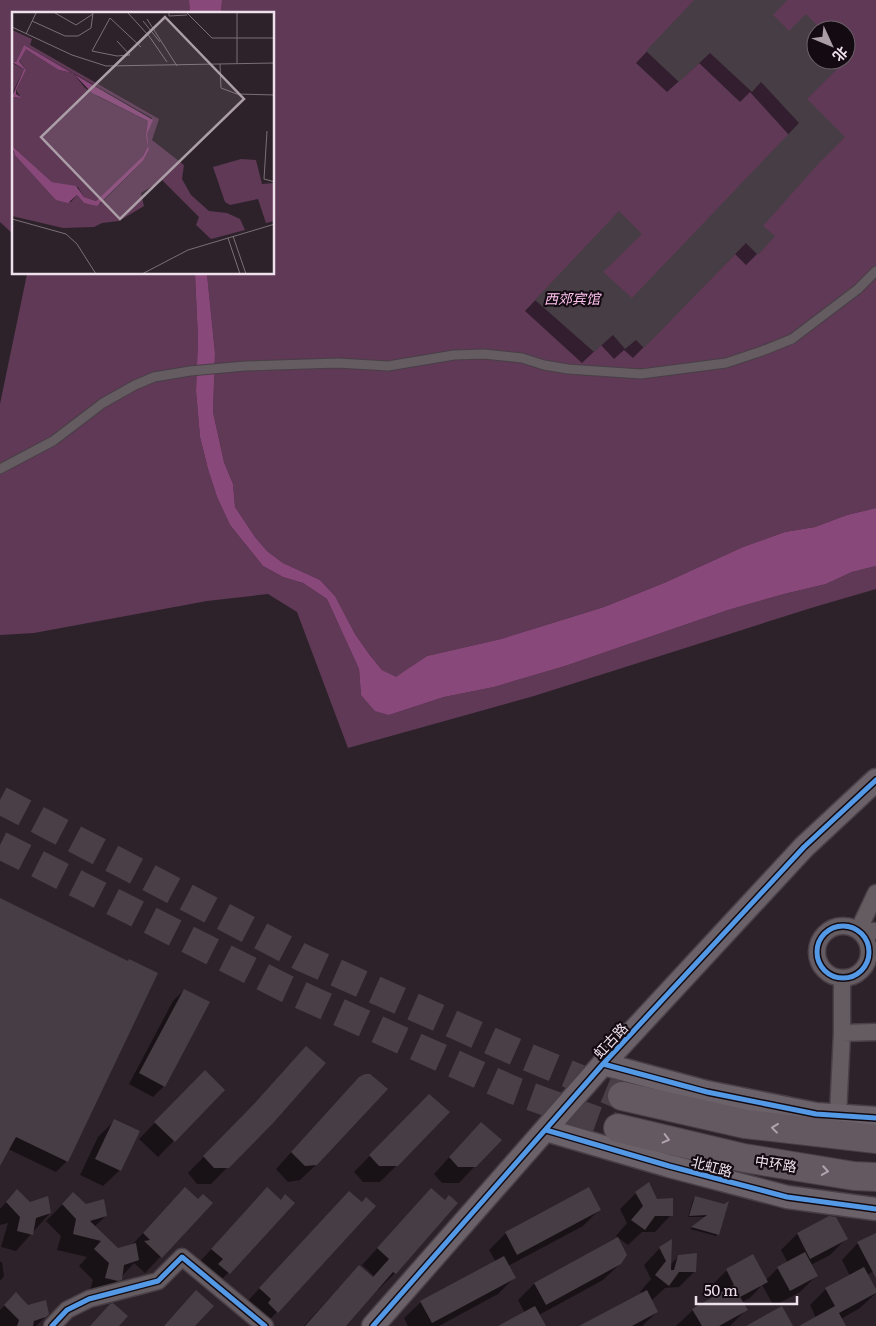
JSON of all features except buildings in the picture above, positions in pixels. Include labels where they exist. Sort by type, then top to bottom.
[{"type":"highway","points":[[622,1096],[745,1124],[876,1139]]},
{"type":"highway","name":"中环路","points":[[618,1128],[744,1158],[854,1176],[876,1177]]},
{"type":"street","name":"虹古路","points":[[373,1326],[603,1064],[804,847],[876,780]]},
{"type":"street","points":[[858,931],[876,893]]},
{"type":"street","points":[[851,927],[858,931],[868,944],[868,961],[864,968],[858,974],[842,978],[826,972],[818,957],[820,940],[833,928],[851,927]]},
{"type":"street","points":[[858,931],[876,931]]},
{"type":"street","points":[[838,1115],[842,1033],[842,978]]},
{"type":"street","points":[[842,1033],[876,1032]]},
{"type":"street","points":[[603,1064],[707,1092],[816,1114],[876,1118]]},
{"type":"street","name":"北虹路","points":[[546,1130],[754,1189],[816,1202],[876,1209]]},
{"type":"street","points":[[52,1326],[67,1310],[89,1299],[158,1281],[182,1257],[265,1326]]},
{"type":"lane","points":[[0,469],[53,441],[103,403],[135,385],[154,378],[190,371],[245,366],[338,363],[388,366],[454,356],[484,354],[522,358],[544,365],[642,374],[726,363],[762,351],[792,338],[858,288],[876,271]]},
{"type":"green space","points":[[0,0],[189,0],[190,12],[12,12],[12,233],[0,222]]},
{"type":"green space","name":"西郊宾馆","points":[[222,0],[876,0],[876,508],[847,515],[815,527],[785,532],[743,547],[664,583],[604,607],[501,639],[427,656],[396,678],[382,670],[369,654],[355,634],[335,596],[320,580],[283,563],[267,551],[255,537],[235,507],[233,484],[224,462],[213,412],[215,353],[207,275],[275,275],[275,12],[221,12]]},
{"type":"green space","points":[[27,275],[195,275],[198,339],[196,391],[200,437],[217,497],[230,525],[263,566],[283,577],[303,583],[327,599],[359,669],[361,695],[389,715],[444,697],[494,687],[565,666],[728,610],[826,584],[852,572],[876,566],[876,589],[534,696],[348,748],[297,612],[268,594],[207,601],[34,633],[0,635],[0,404]]},
{"type":"shaded area","points":[[189,0],[222,0],[221,12],[190,12]]},
{"type":"shaded area","points":[[195,275],[207,275],[215,353],[213,412],[224,462],[233,484],[235,507],[267,551],[283,563],[320,580],[335,596],[355,634],[369,654],[382,670],[396,677],[427,656],[501,639],[604,607],[664,583],[743,547],[785,532],[815,527],[847,515],[876,508],[876,566],[852,572],[826,584],[728,610],[565,666],[494,687],[444,697],[389,715],[375,711],[361,695],[359,669],[327,599],[303,583],[283,577],[263,566],[230,525],[217,497],[200,437],[196,391],[198,339]]},
{"type":"tunnel","points":[[0,800],[303,958],[525,1056],[622,1096]]},
{"type":"tunnel","points":[[0,845],[285,988],[513,1090],[618,1128]]},
{"type":"cycle path","points":[[373,1326],[603,1064],[804,847],[876,780]]},
{"type":"cycle path","points":[[843,926],[853,928],[861,934],[867,942],[869,952],[867,962],[861,970],[853,976],[843,978],[833,976],[825,970],[819,962],[817,952],[819,942],[825,934],[833,928],[843,926]]},
{"type":"cycle path","points":[[603,1064],[707,1092],[816,1114],[876,1118]]},
{"type":"cycle path","points":[[546,1130],[669,1166],[787,1197],[876,1209]]},
{"type":"cycle path","points":[[52,1326],[67,1310],[89,1299],[158,1281],[182,1257],[265,1326]]}]
